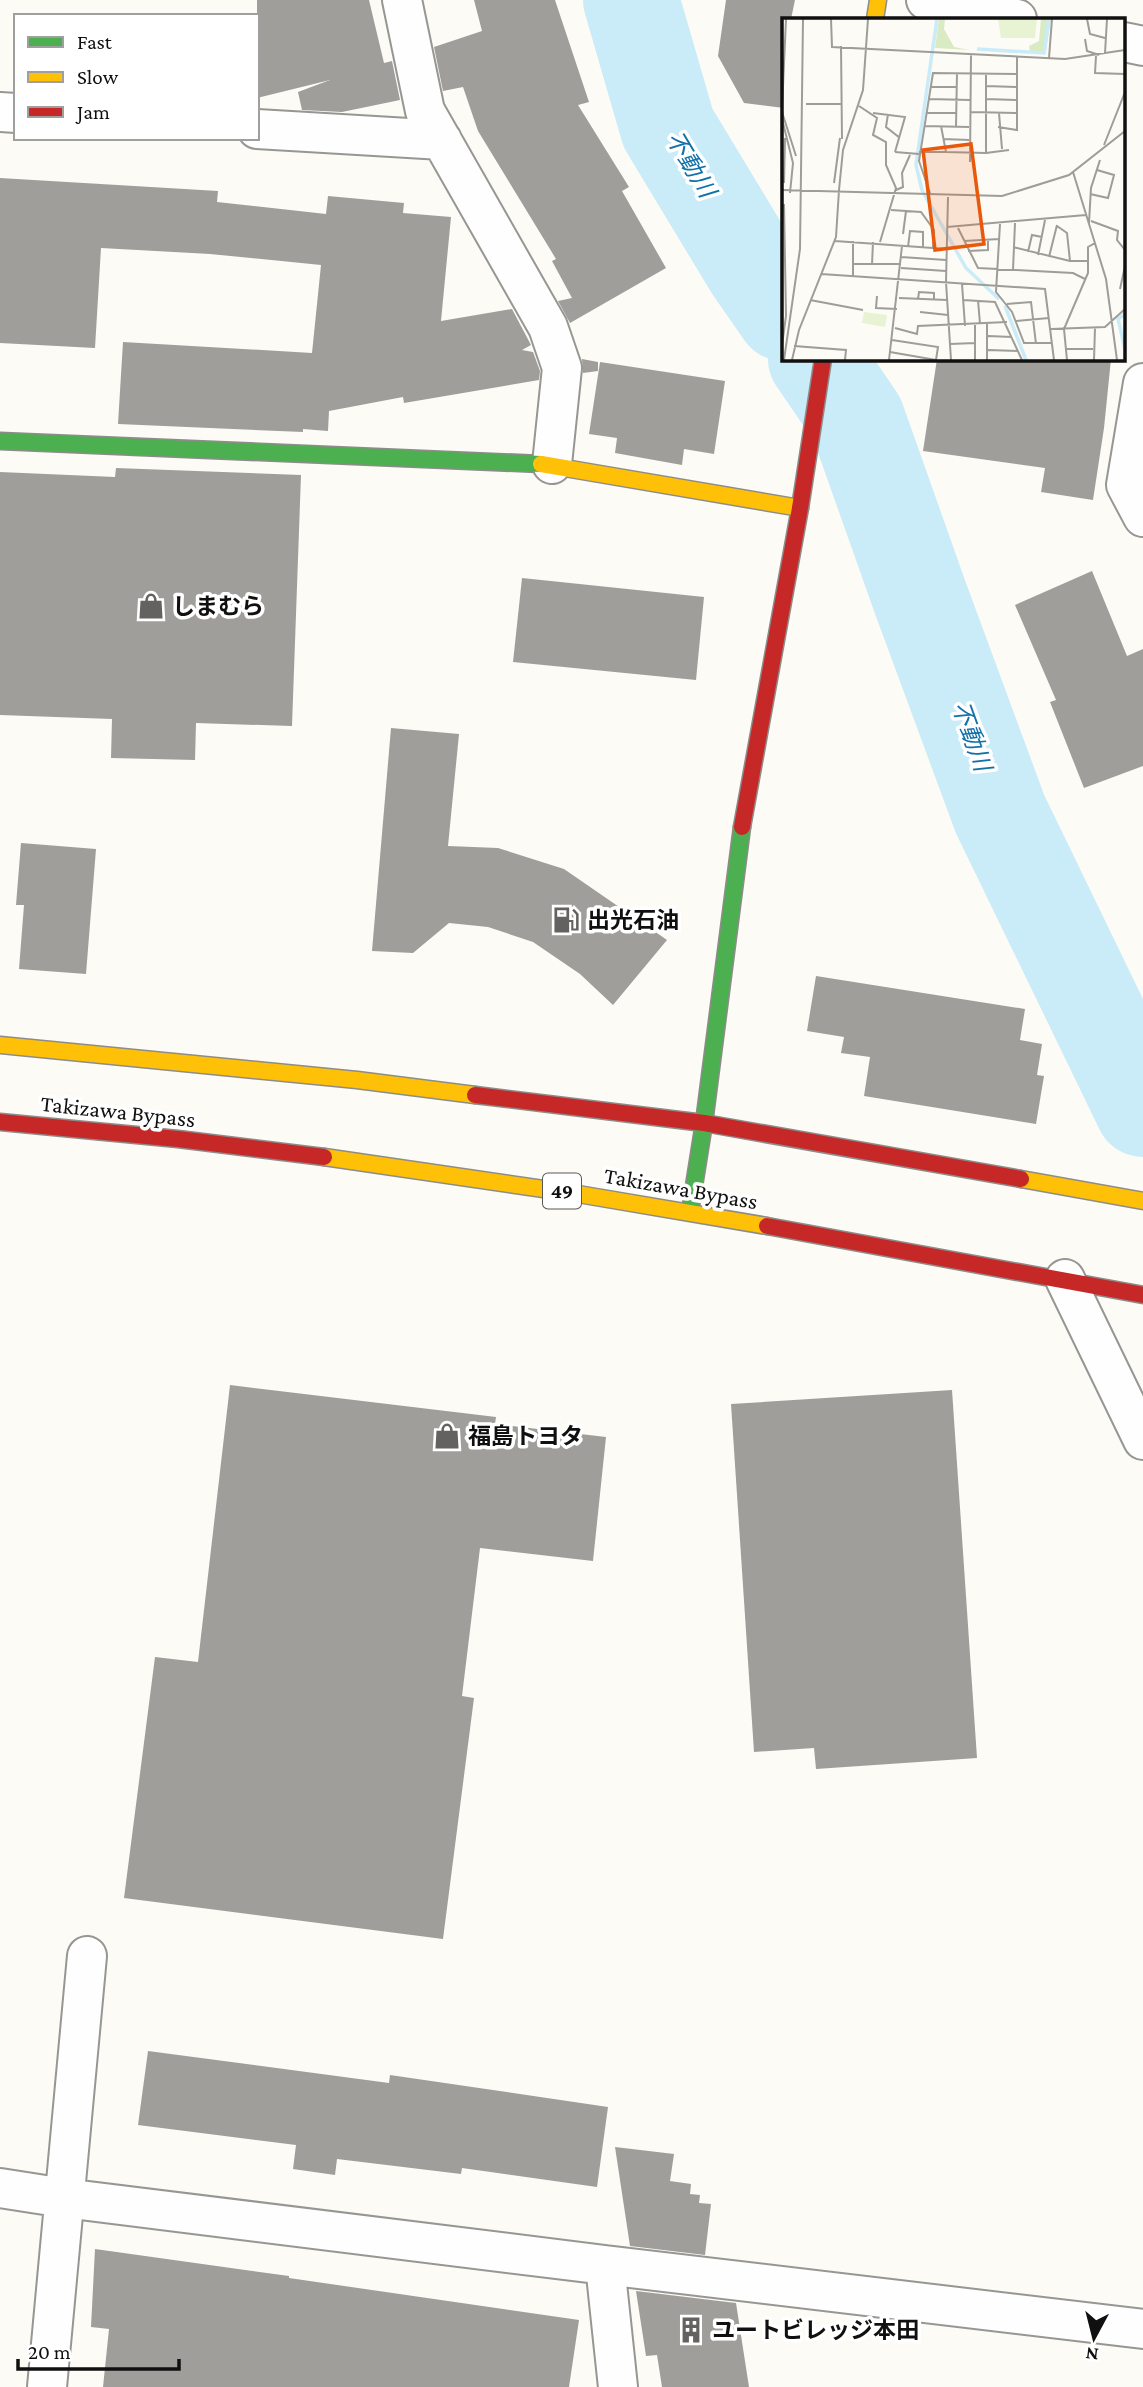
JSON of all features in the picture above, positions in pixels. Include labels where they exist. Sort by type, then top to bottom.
[{"type":"main road","points":[[875,18],[878,0]]},
{"type":"main road","points":[[690,1211],[746,803],[807,469],[823,360]]},
{"type":"main road","points":[[0,441],[552,464],[800,508]]},
{"type":"main road","points":[[0,1045],[358,1080],[704,1123],[1143,1201]]},
{"type":"main road","name":"Takizawa Bypass","points":[[0,1122],[236,1146],[690,1211],[1143,1295]]},
{"type":"street","points":[[402,0],[425,111],[548,327],[562,368],[552,464]]},
{"type":"street","points":[[926,0],[1012,18]]},
{"type":"street","points":[[259,129],[442,141]]},
{"type":"street","points":[[1143,383],[1126,485],[1143,517]]},
{"type":"street","points":[[1065,1279],[1143,1440]]},
{"type":"street","points":[[47,2387],[87,1956]]},
{"type":"street","points":[[0,2188],[1143,2329]]},
{"type":"street","points":[[605,2264],[618,2387]]},
{"type":"building","points":[[257,0],[369,0],[384,63],[392,61],[400,100],[342,112],[302,110],[298,92],[330,80],[259,98]]},
{"type":"building","points":[[474,0],[555,0],[589,102],[578,105],[629,187],[622,191],[666,268],[570,323],[558,301],[572,298],[552,261],[556,259],[478,131],[463,87],[443,91],[434,47],[482,31]]},
{"type":"building","points":[[726,0],[795,0],[791,18],[782,18],[782,108],[744,103],[718,56]]},
{"type":"building","points":[[0,178],[218,191],[217,202],[326,214],[328,196],[404,203],[403,213],[451,217],[441,321],[512,309],[531,345],[522,350],[533,352],[540,371],[539,380],[404,403],[403,397],[329,411],[328,431],[118,424],[123,342],[312,353],[321,265],[210,254],[101,248],[95,348],[0,343]]},
{"type":"building","points":[[582,359],[598,362],[598,371],[583,373]]},
{"type":"building","points":[[937,360],[1111,360],[1093,500],[1041,492],[1045,468],[923,451]]},
{"type":"building","points":[[600,362],[725,381],[714,454],[684,449],[682,465],[615,453],[617,438],[589,434]]},
{"type":"building","points":[[116,468],[301,475],[292,726],[196,723],[195,760],[111,758],[112,719],[0,715],[0,472],[115,477]]},
{"type":"building","points":[[1092,571],[1127,656],[1143,649],[1143,766],[1084,788],[1050,702],[1056,700],[1015,605]]},
{"type":"building","points":[[522,578],[704,597],[696,680],[513,662]]},
{"type":"building","points":[[391,728],[459,734],[448,846],[498,848],[564,869],[667,940],[613,1005],[580,974],[533,942],[488,927],[449,923],[413,953],[372,951]]},
{"type":"building","points":[[21,843],[96,849],[86,974],[19,969],[24,905],[16,905]]},
{"type":"building","points":[[816,976],[1025,1009],[1020,1040],[1042,1044],[1037,1075],[1044,1076],[1036,1124],[864,1096],[870,1057],[841,1053],[844,1037],[807,1031]]},
{"type":"building","points":[[230,1385],[496,1417],[495,1424],[606,1437],[593,1561],[480,1548],[462,1696],[474,1698],[443,1939],[124,1898],[155,1657],[198,1662]]},
{"type":"building","points":[[952,1390],[977,1758],[816,1769],[814,1748],[754,1752],[731,1404]]},
{"type":"building","points":[[148,2051],[389,2083],[390,2075],[608,2107],[597,2187],[462,2168],[461,2174],[337,2159],[335,2175],[293,2169],[296,2145],[138,2125]]},
{"type":"building","points":[[615,2147],[674,2154],[670,2181],[691,2184],[690,2194],[700,2195],[699,2203],[711,2204],[705,2255],[630,2246]]},
{"type":"building","points":[[95,2249],[579,2320],[569,2387],[103,2387],[109,2329],[91,2327]]},
{"type":"building","name":"ユートビレッジ本田","points":[[636,2291],[736,2303],[749,2387],[662,2387],[657,2355],[646,2356]]},
{"type":"waterway","name":"不動川","points":[[631,0],[668,128],[752,267],[782,310]]},
{"type":"waterway","name":"不動川","points":[[817,360],[857,419],[1000,814],[1143,1109]]},
{"type":"traffic: fast","points":[[0,441],[541,464]]},
{"type":"traffic: fast","points":[[690,1211],[742,827]]},
{"type":"traffic: slow","points":[[875,18],[878,0]]},
{"type":"traffic: slow","points":[[541,464],[800,508]]},
{"type":"traffic: slow","points":[[0,1045],[357,1080],[475,1095]]},
{"type":"traffic: slow","points":[[324,1157],[578,1194],[767,1226]]},
{"type":"traffic: slow","points":[[1021,1179],[1143,1201]]},
{"type":"traffic: jam","points":[[742,827],[800,508],[823,360]]},
{"type":"traffic: jam","points":[[475,1095],[704,1123],[1021,1179]]},
{"type":"traffic: jam","points":[[0,1122],[178,1139],[324,1157]]},
{"type":"traffic: jam","points":[[767,1226],[1143,1295]]},
{"type":"place","name":"しまむら","points":[[151,606]]},
{"type":"place","name":"出光石油","points":[[566,920]]},
{"type":"place","name":"福島トヨタ","points":[[447,1436]]},
{"type":"place","name":"ユートビレッジ本田","points":[[691,2330]]}]
